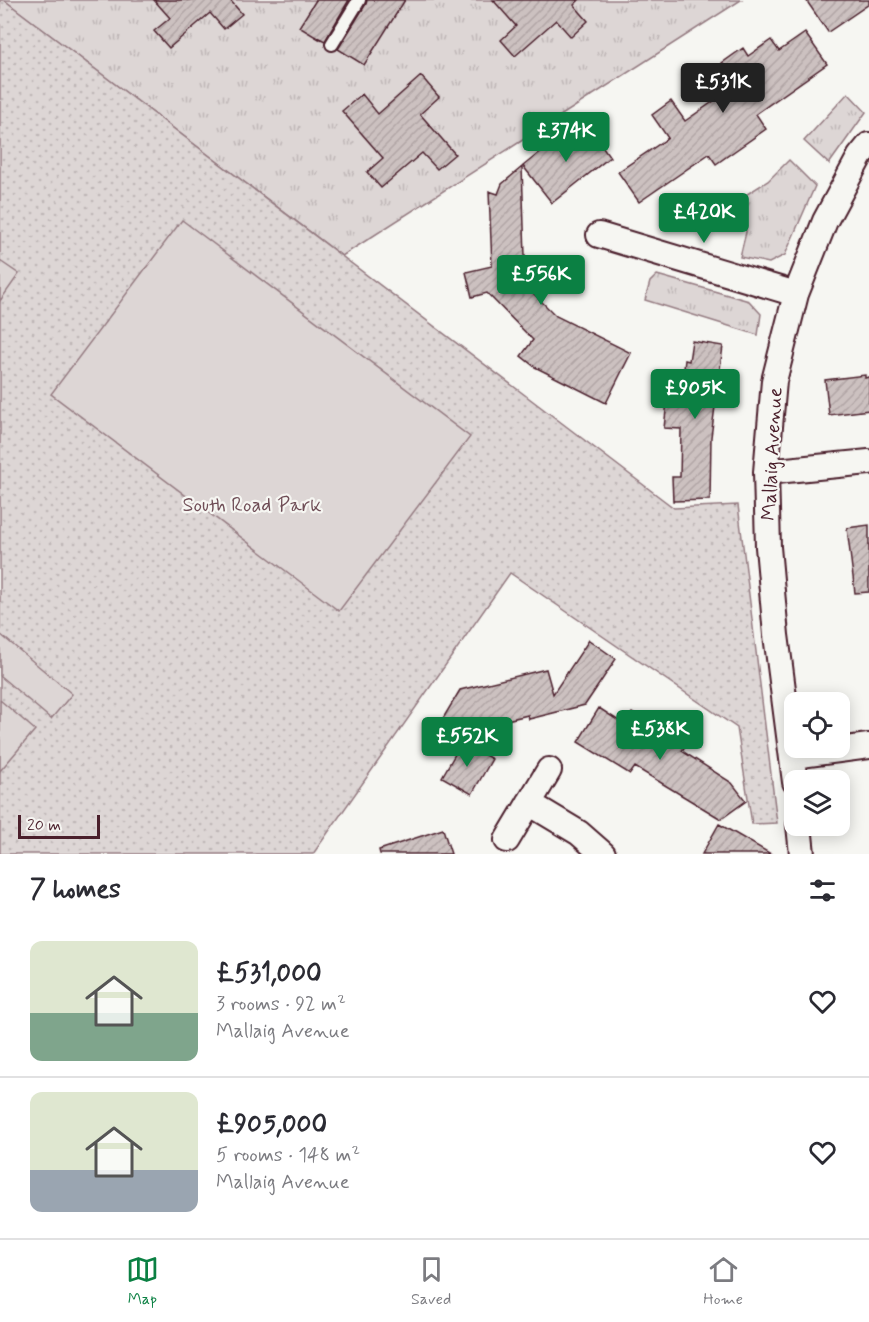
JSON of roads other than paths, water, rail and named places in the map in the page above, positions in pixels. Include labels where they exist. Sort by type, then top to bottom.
[{"type":"street","name":"Mallaig Avenue","points":[[784,692],[768,547],[766,472],[774,381],[796,294],[825,221],[860,156],[869,145]]},
{"type":"street","points":[[599,235],[796,294]]},
{"type":"street","points":[[766,472],[869,462]]},
{"type":"street","points":[[850,748],[869,746]]},
{"type":"street","points":[[507,840],[549,770]]},
{"type":"street","points":[[529,803],[579,833],[603,854]]},
{"type":"street","points":[[800,836],[802,854]]},
{"type":"lane","points":[[332,44],[359,0]]},
{"type":"park label","name":"South Road Park","points":[[252,504]]}]
